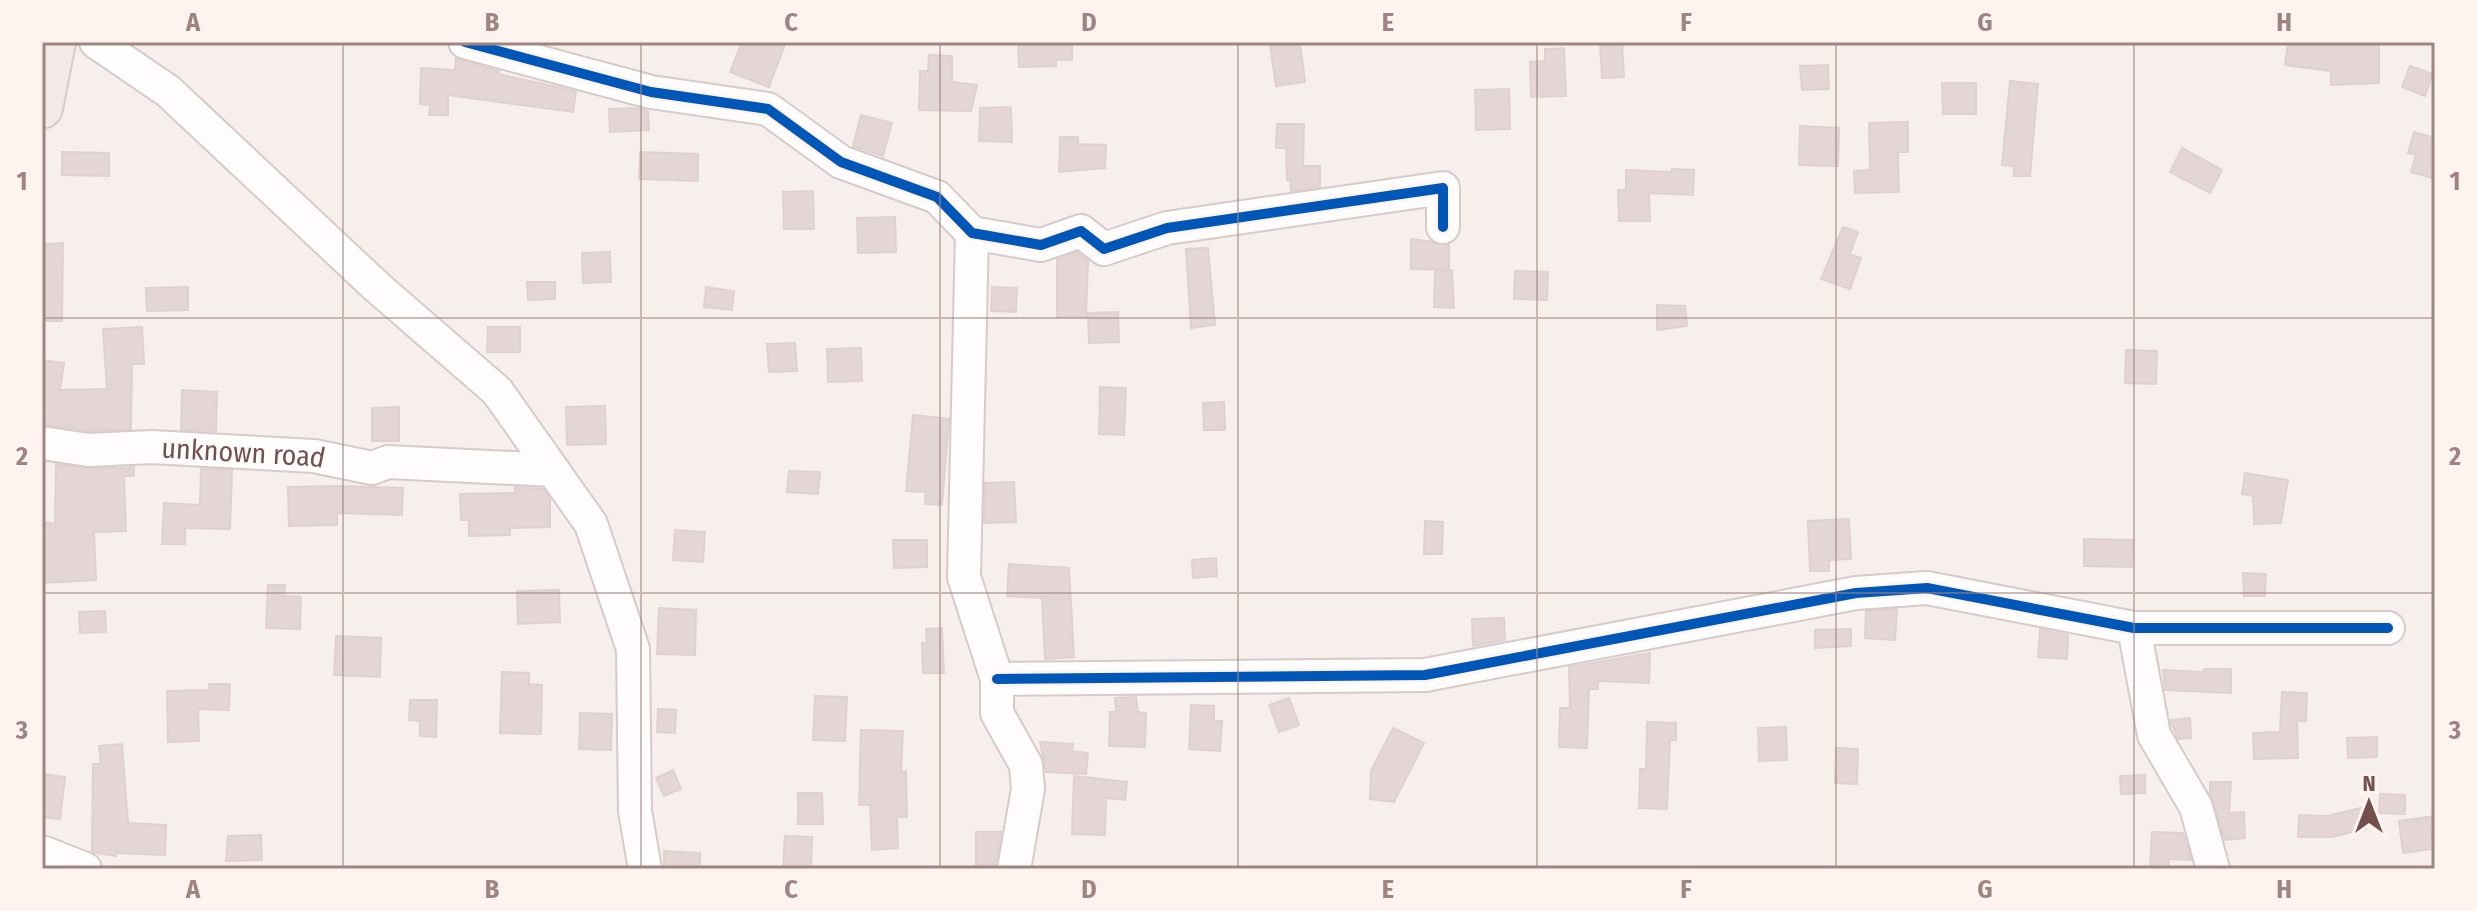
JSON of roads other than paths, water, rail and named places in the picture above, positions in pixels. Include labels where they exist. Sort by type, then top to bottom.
[{"type":"main road","points":[[42,108],[55,42]]},
{"type":"street","points":[[96,42],[168,91],[377,287],[497,391],[591,524],[633,649],[635,811],[645,869]]},
{"type":"street","points":[[465,42],[651,92],[768,109],[841,162],[937,197],[972,233],[1041,245],[1081,231],[1104,249],[1167,228],[1443,188],[1443,227]]},
{"type":"street","points":[[972,233],[964,577],[997,679],[997,713],[1026,765],[1028,789],[1014,869]]},
{"type":"street","name":"unknown road","points":[[42,443],[89,450],[152,447],[314,456],[372,468],[388,462],[553,470]]},
{"type":"street","points":[[997,679],[1425,675],[1856,593],[1927,588],[2134,628],[2388,628]]},
{"type":"street","points":[[2134,628],[2154,735],[2196,807],[2213,869]]},
{"type":"street","points":[[42,852],[85,869]]}]
